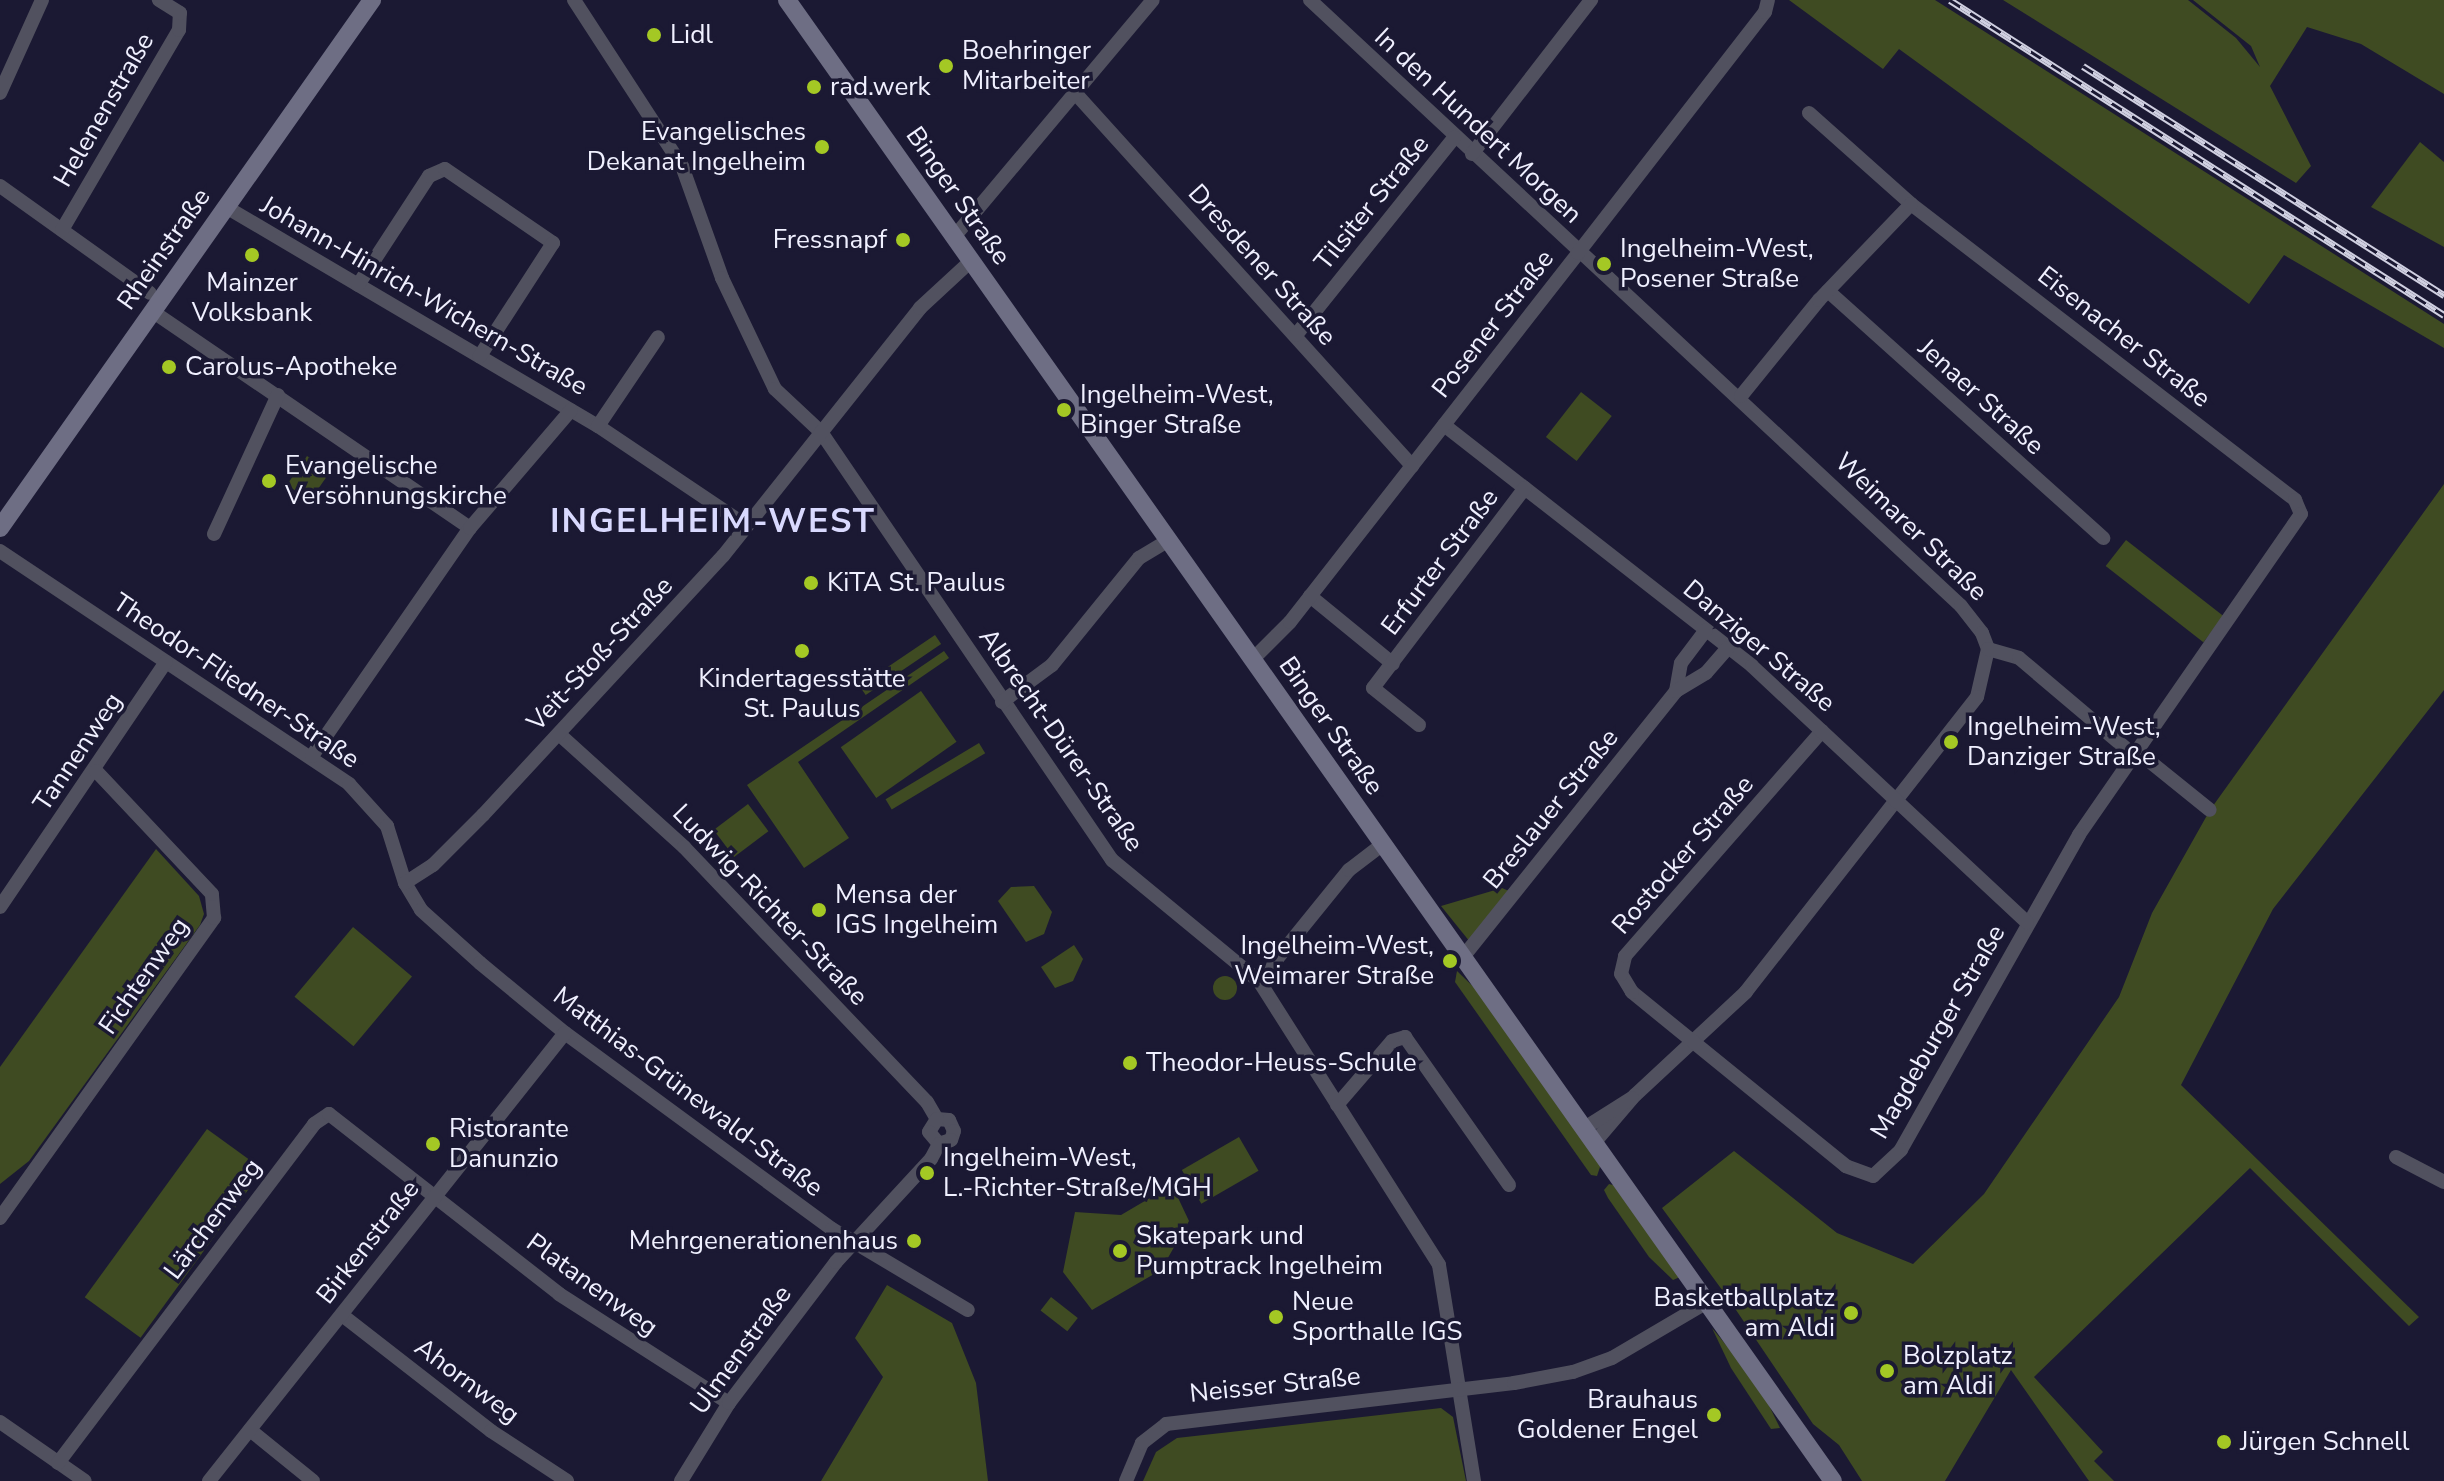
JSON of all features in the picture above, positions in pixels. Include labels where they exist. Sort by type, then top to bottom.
[{"type":"main road","name":"Rheinstraße","points":[[0,528],[151,302],[226,207],[372,0]]},
{"type":"main road","name":"Binger Straße","points":[[787,0],[1833,1481]]},
{"type":"street","points":[[0,93],[42,0]]},
{"type":"street","name":"Helenenstraße","points":[[62,230],[146,92],[179,30],[180,13],[159,0]]},
{"type":"street","name":"Albrecht-Dürer-Straße","points":[[574,0],[682,166],[722,278],[775,389],[821,432],[1112,860],[1259,981],[1439,1265],[1463,1390]]},
{"type":"street","points":[[954,237],[1077,95],[1153,0]]},
{"type":"street","name":"In den Hundert Morgen","points":[[1310,0],[1578,253]]},
{"type":"street","points":[[1472,154],[1591,0]]},
{"type":"street","name":"Posener Straße","points":[[1253,659],[1310,596],[1766,6]]},
{"type":"street","name":"Dresdener Straße","points":[[1077,95],[1412,466]]},
{"type":"street","name":"Eisenacher Straße","points":[[1809,113],[1911,204],[2295,500],[2301,514]]},
{"type":"street","name":"Tilsiter Straße","points":[[1296,335],[1454,138]]},
{"type":"street","points":[[358,285],[429,176],[445,169],[553,243],[480,356]]},
{"type":"street","points":[[0,186],[278,395],[470,528]]},
{"type":"street","points":[[1741,396],[1828,291],[1911,204]]},
{"type":"street","name":"Johann-Hinrich-Wichern-Straße","points":[[226,207],[291,242],[358,285],[598,426],[747,526]]},
{"type":"street","name":"Weimarer Straße","points":[[1578,253],[1741,396],[1967,613],[1988,649]]},
{"type":"street","name":"Veit-Stoß-Straße","points":[[405,883],[433,865],[559,734],[747,526],[920,308],[971,261]]},
{"type":"street","name":"Jenaer Straße","points":[[1828,291],[2103,538]]},
{"type":"street","name":"Johann-Hinrich-Wichern-Straße","points":[[598,426],[658,337]]},
{"type":"street","points":[[214,534],[278,395]]},
{"type":"street","points":[[312,756],[470,528],[571,410]]},
{"type":"street","name":"Danziger Straße","points":[[1444,425],[1728,648],[2027,922]]},
{"type":"street","name":"Erfurter Straße","points":[[1419,725],[1373,688],[1525,488]]},
{"type":"street","name":"Magdeburger Straße","points":[[1693,1042],[1846,1166],[1873,1176],[1901,1150],[2027,922],[2136,754],[2301,514]]},
{"type":"street","points":[[1002,702],[1052,665],[1139,558],[1169,540]]},
{"type":"street","name":"Theodor-Fliedner-Straße","points":[[0,551],[312,756],[377,809],[405,883]]},
{"type":"street","name":"Erfurter Straße","points":[[1310,596],[1393,664]]},
{"type":"street","name":"Breslauer Straße","points":[[1676,691],[1681,663],[1706,630]]},
{"type":"street","name":"Breslauer Straße","points":[[1463,957],[1676,691],[1706,673],[1728,648]]},
{"type":"street","points":[[1589,1136],[1746,992],[1977,697],[1988,649],[2019,658],[2210,810]]},
{"type":"street","name":"Tannenweg","points":[[0,907],[96,771],[166,662]]},
{"type":"street","name":"Rostocker Straße","points":[[1693,1042],[1632,992],[1621,966],[1822,731]]},
{"type":"street","name":"Ludwig-Richter-Straße","points":[[559,734],[684,847],[927,1102],[937,1119],[949,1120],[954,1131],[951,1140],[939,1144]]},
{"type":"street","name":"Fichtenweg","points":[[2,1211],[214,918],[212,894],[96,771]]},
{"type":"street","points":[[1259,981],[1349,870],[1383,844]]},
{"type":"street","name":"Matthias-Grünewald-Straße","points":[[405,883],[432,920],[565,1033],[851,1243],[968,1310]]},
{"type":"street","name":"Birkenstraße","points":[[209,1481],[565,1033]]},
{"type":"street","points":[[1337,1105],[1392,1041],[1405,1037],[1509,1185]]},
{"type":"street","name":"Lärchenweg","points":[[58,1463],[319,1119],[329,1114],[343,1120],[434,1195]]},
{"type":"street","name":"Ulmenstraße","points":[[681,1481],[729,1403],[851,1243],[924,1168],[939,1144]]},
{"type":"street","points":[[2396,1157],[2444,1182]]},
{"type":"street","name":"Platanenweg","points":[[434,1195],[583,1311],[729,1403]]},
{"type":"street","name":"Neisser Straße","points":[[1126,1481],[1145,1439],[1178,1420],[1463,1390],[1560,1375],[1612,1358],[1707,1302]]},
{"type":"street","name":"Ahornweg","points":[[342,1315],[491,1431],[567,1481]]},
{"type":"street","points":[[1463,1390],[1474,1481]]},
{"type":"street","points":[[0,1422],[85,1481]]},
{"type":"street","points":[[250,1430],[313,1481]]},
{"type":"green space","points":[[1789,0],[1935,0],[2444,324],[2444,348],[2284,255],[2249,304],[1899,49],[1883,69]]},
{"type":"green space","points":[[2003,0],[2188,0],[2236,38],[2260,67],[2251,46],[2193,0],[2444,0],[2444,94],[2361,44],[2307,27],[2270,86],[2311,166],[2296,183]]},
{"type":"green space","points":[[2420,142],[2444,162],[2444,247],[2371,207]]},
{"type":"green space","points":[[1581,392],[1612,416],[1577,461],[1546,437]]},
{"type":"green space","points":[[307,456],[330,472],[310,501],[287,485]]},
{"type":"green space","points":[[2444,484],[2444,690],[2273,909],[2181,1085],[2419,1317],[2409,1326],[2250,1168],[2034,1377],[2103,1452],[2094,1461],[2114,1481],[2089,1481],[2011,1370],[1945,1481],[1862,1481],[1839,1445],[1813,1424],[1734,1307],[1742,1301],[1736,1293],[1728,1298],[1662,1208],[1734,1151],[1837,1233],[1913,1264],[1984,1194],[2119,997],[2152,913],[2210,810]]},
{"type":"green space","points":[[2126,540],[2224,616],[2203,642],[2106,566]]},
{"type":"green space","points":[[935,635],[941,644],[866,695],[860,686]]},
{"type":"green space","points":[[944,651],[949,658],[798,762],[849,838],[804,868],[747,785]]},
{"type":"green space","points":[[921,691],[957,742],[876,798],[841,747]]},
{"type":"green space","points":[[979,743],[985,753],[892,809],[886,799]]},
{"type":"green space","points":[[748,804],[768,831],[734,857],[714,830]]},
{"type":"green space","points":[[156,849],[199,896],[204,914],[200,925],[29,1161],[0,1184],[0,1067]]},
{"type":"green space","points":[[1034,886],[1052,912],[1044,934],[1026,942],[998,901],[1011,887]]},
{"type":"green space","points":[[1502,888],[1509,891],[1470,942],[1441,906]]},
{"type":"green space","points":[[353,927],[412,976],[353,1046],[295,997]]},
{"type":"green space","points":[[1074,945],[1083,959],[1073,981],[1055,988],[1041,967]]},
{"type":"green space","points":[[1457,971],[1484,997],[1601,1164],[1597,1176],[1591,1175],[1455,982]]},
{"type":"green space","points":[[1225,976],[1236,983],[1237,988],[1230,999],[1225,1000],[1214,993],[1213,988],[1220,977]]},
{"type":"green space","points":[[207,1129],[263,1170],[141,1338],[85,1297]]},
{"type":"green space","points":[[1239,1137],[1258,1171],[1201,1204],[1182,1170]]},
{"type":"green space","points":[[1609,1184],[1617,1186],[1680,1277],[1673,1280],[1649,1257],[1608,1198],[1604,1190]]},
{"type":"green space","name":"Skatepark und Pumptrack Ingelheim","points":[[1172,1185],[1189,1221],[1161,1270],[1092,1310],[1063,1272],[1075,1212],[1121,1215]]},
{"type":"green space","points":[[887,1285],[952,1323],[976,1383],[988,1481],[821,1481],[883,1377],[855,1338]]},
{"type":"green space","points":[[1051,1297],[1078,1318],[1067,1331],[1041,1310]]},
{"type":"green space","points":[[1712,1328],[1759,1385],[1780,1428],[1771,1429],[1731,1368]]},
{"type":"green space","points":[[1441,1408],[1453,1417],[1466,1481],[1143,1481],[1156,1452],[1177,1438]]},
{"type":"railway","points":[[1950,0],[2444,315]]},
{"type":"railway","points":[[2083,66],[2444,295]]},
{"type":"place","name":"Lidl","points":[[654,35]]},
{"type":"place","name":"Boehringer Mitarbeiter","points":[[946,66]]},
{"type":"place","name":"rad.werk","points":[[814,87]]},
{"type":"place","name":"Evangelisches Dekanat Ingelheim","points":[[822,147]]},
{"type":"place","name":"Fressnapf","points":[[903,240]]},
{"type":"place","name":"Mainzer Volksbank","points":[[252,255]]},
{"type":"place","name":"Ingelheim-West, Posener Straße","points":[[1604,264]]},
{"type":"place","name":"Carolus-Apotheke","points":[[169,367]]},
{"type":"place","name":"Ingelheim-West, Binger Straße","points":[[1064,410]]},
{"type":"place","name":"Evangelische Versöhnungskirche","points":[[269,481]]},
{"type":"place","name":"KiTA St. Paulus","points":[[811,583]]},
{"type":"place","name":"Kindertagesstätte St. Paulus","points":[[802,651]]},
{"type":"place","name":"Ingelheim-West, Danziger Straße","points":[[1951,742]]},
{"type":"place","name":"Mensa der IGS Ingelheim","points":[[819,910]]},
{"type":"place","name":"Ingelheim-West, Weimarer Straße","points":[[1450,961]]},
{"type":"place","name":"Theodor-Heuss-Schule","points":[[1130,1063]]},
{"type":"place","name":"Ristorante Danunzio","points":[[433,1144]]},
{"type":"place","name":"Ingelheim-West, L.-Richter-Straße/MGH","points":[[927,1173]]},
{"type":"place","name":"Mehrgenerationenhaus","points":[[914,1241]]},
{"type":"place","name":"Skatepark und Pumptrack Ingelheim","points":[[1120,1251]]},
{"type":"place","name":"Basketballplatz am Aldi","points":[[1851,1313]]},
{"type":"place","name":"Neue Sporthalle IGS","points":[[1276,1317]]},
{"type":"place","name":"Bolzplatz am Aldi","points":[[1887,1371]]},
{"type":"place","name":"Brauhaus Goldener Engel","points":[[1714,1415]]},
{"type":"place","name":"Jürgen Schnell","points":[[2224,1442]]},
{"type":"district","name":"INGELHEIM-WEST","points":[[713,522]]}]
